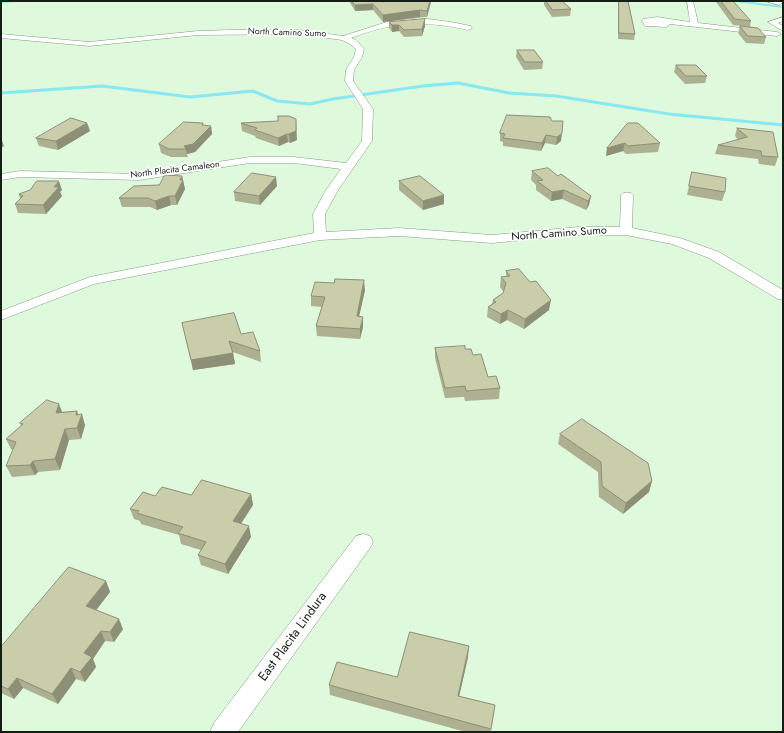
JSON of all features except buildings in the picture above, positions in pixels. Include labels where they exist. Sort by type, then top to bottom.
[{"type":"street","points":[[690,1],[694,24]]},
{"type":"street","points":[[768,1],[780,3]]},
{"type":"street","points":[[782,19],[772,22],[782,33]]},
{"type":"street","points":[[344,38],[368,28],[406,21],[443,22],[468,28]]},
{"type":"street","points":[[668,22],[694,24],[724,29],[782,33]]},
{"type":"street","name":"North Camino Sumo","points":[[1,36],[89,44],[230,32],[299,32],[344,38],[352,42],[360,49],[358,57],[350,70],[349,81],[368,109],[367,141],[332,190],[319,214],[320,236]]},
{"type":"street","name":"North Placita Camaleon","points":[[1,177],[20,174],[139,177],[250,160],[294,160],[349,167]]},
{"type":"street","points":[[626,231],[627,195]]},
{"type":"street","name":"North Camino Sumo","points":[[1,316],[90,282],[320,236],[399,232],[492,239],[578,231],[626,231],[675,241],[714,255],[783,296]]},
{"type":"street","name":"East Placita Lindura","points":[[223,732],[363,542]]},
{"type":"waterway","points":[[1,2],[17,1]]},
{"type":"waterway","points":[[736,1],[783,7]]},
{"type":"waterway","points":[[1,93],[102,86],[190,97],[253,91],[277,101],[310,104],[333,99],[423,86],[458,83],[509,93],[556,96],[669,114],[783,125]]}]
